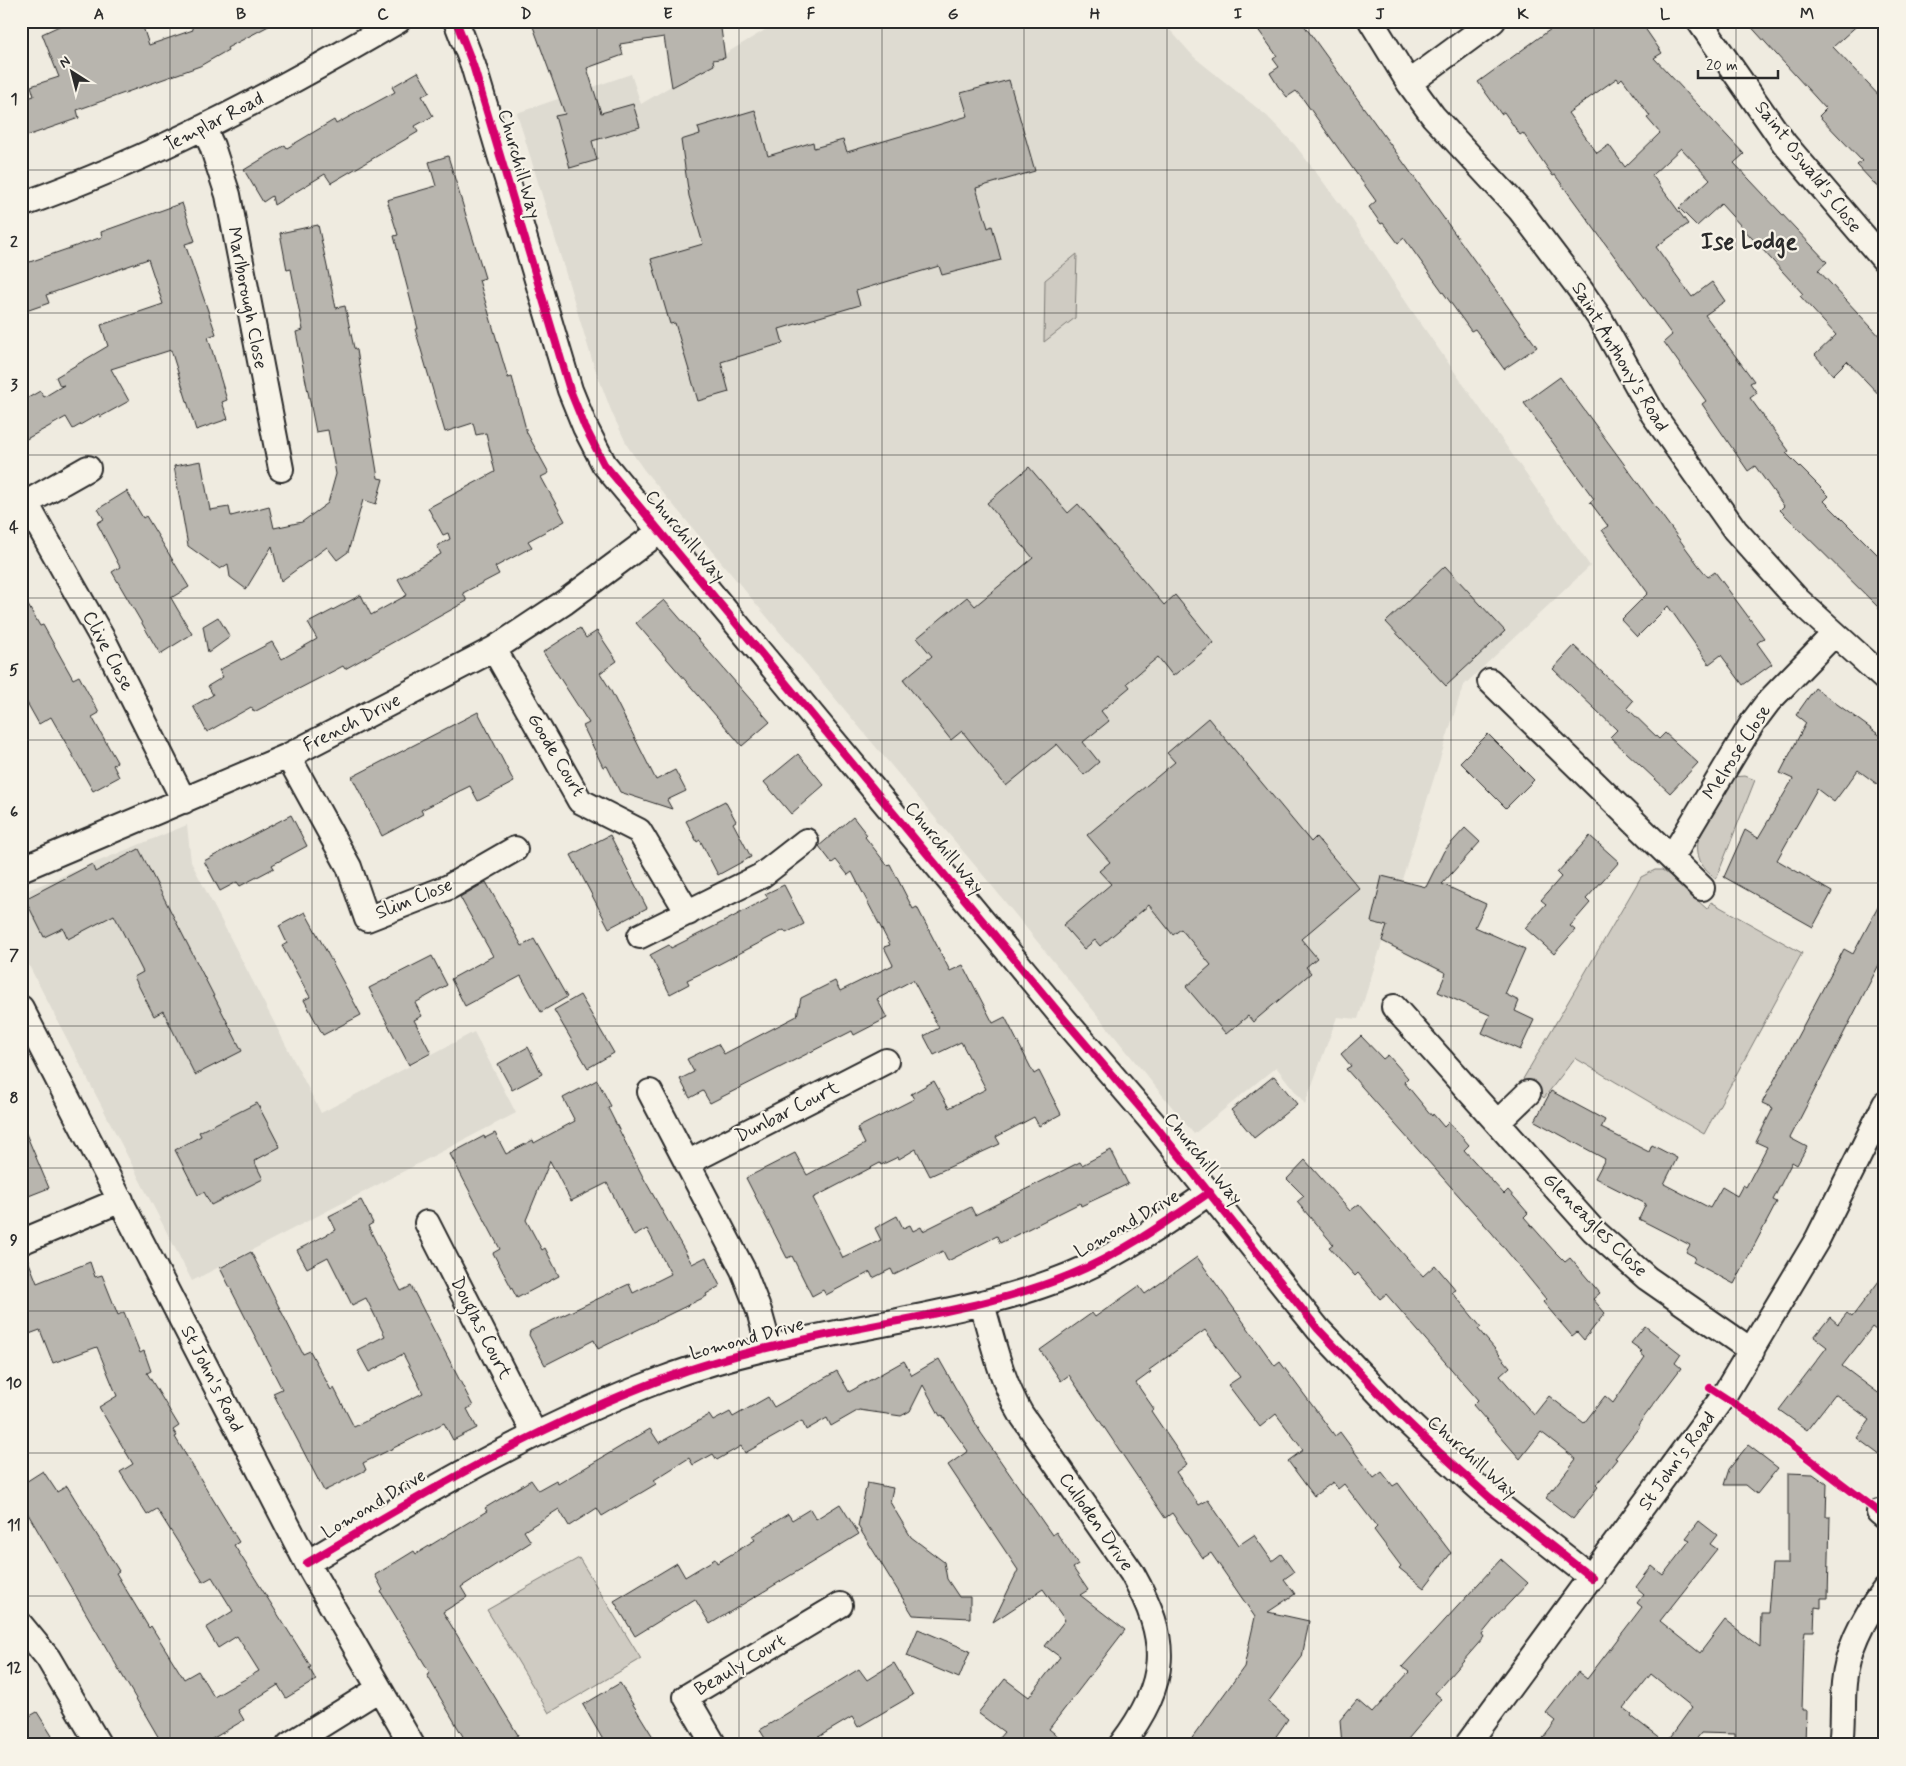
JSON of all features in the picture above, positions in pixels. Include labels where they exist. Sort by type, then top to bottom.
[{"type":"street","name":"Templar Road","points":[[21,205],[122,167],[204,129],[398,21]]},
{"type":"street","name":"Churchill Way","points":[[456,21],[473,65],[570,390],[585,427],[604,464],[1210,1192],[1318,1329],[1394,1409],[1489,1497],[1592,1578]]},
{"type":"street","name":"Saint Anthony's Road","points":[[1371,21],[1408,84],[1451,137],[1520,210],[1600,317],[1653,414],[1734,530],[1798,600],[1885,679]]},
{"type":"street","points":[[1408,84],[1493,21]]},
{"type":"street","name":"Saint Oswald's Close","points":[[1699,21],[1784,144],[1885,261]]},
{"type":"street","name":"Marlborough Close","points":[[204,129],[212,146],[228,195],[281,469]]},
{"type":"street","name":"Clive Close","points":[[88,468],[24,505],[105,643],[184,801]]},
{"type":"street","name":"French Drive","points":[[21,869],[288,756],[494,649],[565,602],[659,532]]},
{"type":"street","name":"Melrose Close","points":[[1672,857],[1753,722],[1768,702],[1834,634]]},
{"type":"street","name":"Goode Court","points":[[494,649],[580,801],[639,830],[688,912]]},
{"type":"street","points":[[1490,681],[1702,888]]},
{"type":"street","name":"Slim Close","points":[[288,756],[349,867],[366,919],[449,887],[515,849]]},
{"type":"street","points":[[640,936],[761,876],[806,841]]},
{"type":"street","name":"Gleneagles Close","points":[[1394,1007],[1593,1230],[1635,1268],[1752,1351]]},
{"type":"street","name":"St John's Road","points":[[21,1008],[307,1563],[412,1745]]},
{"type":"street","name":"Dunbar Court","points":[[687,1163],[886,1061]]},
{"type":"street","points":[[650,1092],[743,1270],[759,1311],[769,1348]]},
{"type":"street","points":[[1498,1122],[1528,1093]]},
{"type":"street","name":"St John's Road","points":[[1467,1745],[1695,1436],[1752,1351],[1817,1240],[1885,1104]]},
{"type":"street","name":"Lomond Drive","points":[[307,1563],[425,1492],[534,1433],[664,1379],[769,1348],[982,1304],[1034,1288],[1102,1261],[1164,1225],[1210,1192]]},
{"type":"street","points":[[21,1242],[121,1200]]},
{"type":"street","name":"Douglas Court","points":[[427,1223],[534,1433]]},
{"type":"street","name":"Culloden Drive","points":[[982,1304],[1004,1382],[1010,1395],[1021,1414],[1132,1573],[1155,1621],[1159,1647],[1153,1689],[1145,1709],[1121,1745]]},
{"type":"street","points":[[1841,1745],[1844,1681],[1848,1659],[1862,1623],[1885,1589]]},
{"type":"street","name":"Beauly Court","points":[[714,1745],[686,1697],[840,1605]]},
{"type":"street","points":[[21,1625],[48,1658],[99,1745]]},
{"type":"street","points":[[289,1745],[379,1689]]},
{"type":"shaded area","points":[[780,21],[1162,21],[1194,57],[1267,116],[1295,145],[1353,221],[1410,308],[1590,566],[1463,686],[1358,1019],[1337,1017],[1305,1104],[1276,1067],[1194,1134],[988,881],[644,470],[628,447],[612,413],[593,363],[517,113],[631,74],[641,104]]},
{"type":"shaded area","points":[[1077,254],[1075,318],[1044,342],[1045,280]]},
{"type":"shaded area","points":[[1745,776],[1755,780],[1716,879],[1701,863],[1698,853],[1698,841],[1731,777]]},
{"type":"shaded area","points":[[187,825],[191,862],[321,1113],[474,1032],[516,1113],[192,1281],[21,950],[21,893]]},
{"type":"shaded area","points":[[1655,870],[1662,870],[1669,875],[1707,909],[1711,902],[1802,953],[1704,1134],[1575,1058],[1544,1098],[1523,1079],[1641,877]]},
{"type":"shaded area","points":[[579,1558],[641,1659],[549,1713],[487,1610]]},
{"type":"building","points":[[70,21],[141,21],[149,45],[193,30],[188,21],[278,21],[227,48],[228,50],[200,66],[77,110],[79,118],[21,138],[21,100],[34,96],[31,86],[59,77],[42,34]]},
{"type":"building","points":[[531,21],[720,21],[725,58],[713,60],[714,65],[672,87],[664,37],[620,44],[623,55],[587,68],[601,113],[633,104],[640,127],[592,141],[597,160],[570,168],[555,116],[565,114]]},
{"type":"building","points":[[1252,21],[1301,21],[1537,347],[1504,369],[1475,329],[1471,331],[1404,238],[1398,243],[1383,223],[1381,224],[1369,207],[1376,201],[1303,99],[1296,91],[1287,97],[1278,86],[1270,73],[1279,67],[1273,59],[1277,56]]},
{"type":"building","points":[[1562,21],[1640,21],[1662,53],[1654,58],[1744,154],[1734,163],[1827,262],[1818,270],[1885,342],[1885,401],[1847,361],[1833,375],[1815,355],[1836,335],[1800,296],[1803,294],[1721,204],[1697,226],[1679,208],[1710,179],[1681,148],[1652,175],[1688,224],[1656,247],[1692,297],[1712,282],[1725,301],[1705,315],[1754,381],[1750,383],[1757,393],[1750,398],[1789,451],[1786,453],[1829,496],[1824,501],[1885,562],[1885,614],[1780,510],[1784,506],[1755,466],[1748,471],[1702,404],[1706,401],[1664,342],[1672,335],[1523,133],[1520,135],[1504,112],[1501,114],[1478,82]],"holes":[[[1617,78],[1619,81],[1622,78],[1650,116],[1647,118],[1660,133],[1625,167],[1609,145],[1597,153],[1568,113]]]},
{"type":"building","points":[[1746,21],[1862,21],[1833,47],[1885,102],[1885,195],[1857,165],[1862,161],[1819,116],[1826,109]]},
{"type":"building","points":[[418,72],[430,92],[422,96],[433,116],[415,126],[418,132],[331,183],[325,174],[274,205],[272,196],[263,202],[244,170],[285,145],[287,148],[334,120],[336,124],[395,92],[392,87]]},
{"type":"building","points":[[1009,80],[1035,171],[976,188],[988,228],[992,226],[1001,260],[942,275],[939,266],[856,291],[860,305],[779,329],[783,343],[721,362],[729,392],[698,401],[675,323],[670,324],[651,259],[703,244],[689,196],[681,140],[700,134],[698,127],[755,110],[768,156],[813,142],[814,148],[843,140],[847,152],[968,116],[961,93]]},
{"type":"building","points":[[448,156],[485,278],[479,280],[508,378],[512,377],[527,433],[549,473],[541,477],[565,521],[528,541],[532,547],[495,567],[499,574],[463,593],[467,601],[345,669],[343,666],[254,712],[251,707],[207,732],[193,706],[213,695],[208,686],[223,677],[219,670],[272,642],[282,659],[317,639],[308,623],[361,595],[371,615],[407,595],[398,579],[441,554],[437,546],[450,539],[448,533],[443,535],[428,508],[495,472],[486,433],[476,435],[473,423],[445,432],[415,329],[418,329],[394,236],[398,235],[387,200],[436,186],[429,162]]},
{"type":"building","points":[[182,203],[195,241],[185,244],[216,334],[208,337],[227,400],[222,402],[228,419],[196,430],[171,350],[111,369],[129,401],[100,417],[99,414],[73,429],[66,417],[21,442],[21,402],[40,391],[44,397],[64,385],[60,386],[56,377],[108,346],[101,325],[163,304],[148,259],[46,295],[49,303],[26,311],[21,298],[21,265],[102,237],[101,232]]},
{"type":"building","points":[[318,225],[336,308],[345,306],[354,348],[357,350],[378,478],[383,479],[376,504],[363,500],[348,552],[337,560],[327,547],[281,581],[272,546],[246,589],[230,577],[228,564],[220,569],[188,546],[174,466],[201,461],[210,510],[229,507],[231,516],[269,506],[274,528],[302,522],[328,503],[336,474],[328,430],[316,432],[296,332],[303,330],[291,269],[287,270],[280,233]]},
{"type":"building","points":[[1560,377],[1699,566],[1708,577],[1715,572],[1764,638],[1757,643],[1772,664],[1743,685],[1721,655],[1709,664],[1668,606],[1637,637],[1621,620],[1648,593],[1602,530],[1608,526],[1590,502],[1594,499],[1524,403]]},
{"type":"building","points":[[1029,467],[1068,513],[1078,504],[1164,605],[1175,595],[1214,643],[1173,676],[1158,657],[1127,683],[1130,687],[1101,711],[1109,721],[1083,742],[1099,762],[1084,775],[1057,744],[1006,786],[962,731],[951,740],[903,680],[932,656],[917,638],[967,597],[975,606],[1033,558],[987,503]]},
{"type":"building","points":[[127,491],[143,518],[146,516],[189,587],[171,598],[192,634],[160,654],[112,572],[120,567],[97,523],[104,519],[98,509]]},
{"type":"building","points":[[1445,566],[1505,631],[1446,686],[1386,622]]},
{"type":"building","points":[[21,593],[40,626],[43,625],[73,679],[79,676],[99,713],[92,717],[117,762],[113,765],[119,777],[93,791],[51,717],[39,724],[21,692]]},
{"type":"building","points":[[664,600],[770,722],[742,746],[636,623]]},
{"type":"building","points":[[218,617],[230,637],[208,653],[203,626]]},
{"type":"building","points":[[580,628],[586,638],[597,631],[617,661],[600,673],[656,780],[675,770],[686,791],[667,800],[672,809],[620,792],[607,766],[603,767],[583,726],[589,723],[543,652]]},
{"type":"building","points":[[1574,646],[1633,701],[1627,708],[1659,739],[1665,733],[1698,763],[1670,793],[1610,737],[1617,730],[1553,669]]},
{"type":"building","points":[[1815,688],[1885,739],[1885,790],[1858,770],[1834,802],[1817,789],[1777,860],[1832,892],[1813,927],[1724,877],[1745,830],[1758,838],[1793,779],[1780,773],[1806,723],[1796,715]]},
{"type":"building","points":[[478,712],[514,782],[478,801],[470,786],[421,810],[423,814],[382,836],[352,777]]},
{"type":"building","points":[[1208,718],[1311,842],[1316,837],[1360,889],[1301,939],[1317,958],[1306,967],[1311,973],[1253,1022],[1248,1016],[1226,1034],[1186,987],[1211,965],[1181,929],[1173,935],[1149,905],[1100,946],[1095,940],[1084,949],[1063,925],[1111,884],[1099,871],[1110,862],[1087,835],[1175,762],[1167,753]]},
{"type":"building","points":[[1488,734],[1534,780],[1506,808],[1460,762]]},
{"type":"building","points":[[798,754],[824,785],[791,814],[764,782]]},
{"type":"building","points":[[725,801],[736,821],[733,823],[751,857],[718,875],[700,840],[697,842],[686,821]]},
{"type":"building","points":[[291,815],[307,846],[272,865],[274,868],[240,886],[237,882],[220,891],[204,861]]},
{"type":"building","points":[[853,817],[867,835],[865,837],[887,865],[890,864],[913,909],[917,907],[950,971],[963,965],[993,1023],[1005,1017],[1034,1074],[1039,1071],[1061,1114],[1039,1126],[1034,1117],[996,1137],[1000,1144],[930,1176],[916,1149],[899,1159],[898,1157],[881,1165],[880,1163],[813,1198],[843,1258],[881,1240],[875,1228],[897,1216],[903,1228],[910,1225],[913,1231],[921,1227],[923,1231],[971,1207],[975,1215],[1080,1162],[1082,1165],[1111,1150],[1128,1184],[1081,1206],[1080,1203],[1000,1243],[997,1236],[948,1261],[943,1251],[894,1275],[891,1269],[873,1278],[870,1272],[826,1295],[823,1290],[812,1296],[792,1256],[787,1258],[746,1178],[795,1153],[807,1175],[865,1144],[857,1128],[914,1099],[911,1094],[934,1081],[949,1108],[986,1089],[961,1042],[934,1055],[924,1036],[939,1028],[913,980],[877,999],[887,1018],[854,1035],[852,1031],[710,1103],[703,1091],[690,1098],[680,1079],[694,1072],[687,1059],[718,1044],[724,1054],[797,1016],[801,998],[835,981],[840,991],[893,965],[884,947],[890,945],[852,872],[848,875],[836,860],[832,863],[819,846]]},
{"type":"building","points":[[1465,828],[1480,842],[1442,884],[1486,904],[1475,927],[1525,949],[1505,994],[1519,1001],[1515,1011],[1534,1020],[1520,1050],[1482,1033],[1490,1015],[1438,992],[1446,973],[1382,941],[1387,926],[1371,922],[1382,876],[1426,887],[1444,851]]},
{"type":"building","points":[[610,835],[647,908],[609,928],[571,855]]},
{"type":"building","points":[[1590,836],[1619,862],[1586,899],[1590,903],[1570,926],[1575,930],[1554,954],[1525,928],[1546,904],[1541,900],[1561,877],[1557,873]]},
{"type":"building","points":[[139,849],[242,1051],[195,1075],[163,1011],[154,1016],[134,977],[143,972],[114,915],[68,939],[63,928],[44,937],[25,899],[92,864],[95,872]]},
{"type":"building","points":[[486,882],[522,946],[534,939],[567,997],[541,1012],[521,976],[465,1006],[451,979],[493,956],[460,897]]},
{"type":"building","points":[[784,885],[804,924],[786,933],[784,930],[687,980],[689,984],[670,994],[650,955],[669,945],[671,948],[727,920],[768,898],[765,894]]},
{"type":"building","points":[[1885,894],[1885,953],[1790,1138],[1807,1147],[1797,1165],[1792,1162],[1773,1200],[1777,1202],[1734,1284],[1693,1262],[1695,1257],[1686,1252],[1690,1245],[1639,1219],[1646,1204],[1595,1178],[1605,1159],[1535,1121],[1551,1091],[1605,1120],[1601,1128],[1649,1152],[1652,1145],[1677,1158],[1664,1184],[1710,1208],[1722,1187],[1737,1196],[1743,1185],[1746,1187],[1767,1147],[1756,1142],[1773,1108],[1762,1103],[1844,949],[1853,954]]},
{"type":"building","points":[[305,912],[361,1015],[323,1035],[304,1000],[310,997],[282,946],[287,943],[279,926]]},
{"type":"building","points":[[432,956],[447,985],[415,1003],[422,1016],[414,1020],[431,1053],[409,1065],[369,988]]},
{"type":"building","points":[[580,995],[614,1053],[588,1068],[554,1010]]},
{"type":"building","points":[[1361,1036],[1383,1059],[1388,1055],[1408,1078],[1404,1082],[1432,1116],[1433,1114],[1444,1127],[1449,1122],[1469,1145],[1464,1150],[1504,1194],[1508,1190],[1528,1213],[1524,1217],[1554,1251],[1565,1262],[1570,1258],[1600,1293],[1593,1299],[1605,1313],[1584,1340],[1577,1332],[1572,1336],[1543,1302],[1546,1299],[1492,1233],[1346,1069],[1351,1066],[1341,1054]]},
{"type":"building","points":[[528,1047],[542,1074],[512,1090],[498,1064]]},
{"type":"building","points":[[1274,1076],[1297,1104],[1254,1138],[1231,1110]]},
{"type":"building","points":[[597,1080],[611,1106],[608,1108],[643,1177],[692,1264],[706,1257],[720,1286],[706,1294],[707,1296],[598,1349],[594,1340],[545,1365],[529,1335],[530,1331],[629,1284],[633,1293],[671,1274],[647,1229],[634,1236],[607,1183],[571,1201],[550,1161],[526,1220],[542,1250],[545,1248],[559,1276],[517,1298],[493,1253],[500,1249],[450,1154],[484,1136],[485,1138],[495,1133],[506,1154],[533,1140],[534,1143],[575,1121],[563,1098]]},
{"type":"building","points":[[257,1103],[280,1147],[254,1161],[263,1179],[211,1205],[204,1192],[198,1195],[175,1150],[201,1136],[199,1132]]},
{"type":"building","points":[[21,1122],[49,1188],[21,1199]]},
{"type":"building","points":[[1305,1160],[1350,1211],[1359,1204],[1423,1276],[1435,1265],[1456,1290],[1452,1292],[1481,1327],[1478,1329],[1510,1367],[1500,1376],[1534,1415],[1549,1396],[1584,1423],[1605,1396],[1613,1403],[1645,1357],[1640,1353],[1642,1351],[1631,1343],[1645,1326],[1681,1354],[1675,1363],[1681,1368],[1638,1425],[1640,1426],[1615,1458],[1617,1459],[1596,1485],[1598,1487],[1573,1519],[1546,1498],[1576,1459],[1541,1432],[1520,1459],[1473,1405],[1478,1400],[1386,1294],[1380,1299],[1358,1273],[1355,1276],[1329,1247],[1333,1244],[1297,1202],[1304,1196],[1287,1179]]},
{"type":"building","points":[[361,1200],[373,1223],[368,1226],[401,1291],[411,1286],[473,1406],[467,1409],[477,1428],[453,1440],[444,1423],[363,1463],[366,1470],[324,1491],[273,1393],[282,1389],[220,1268],[251,1252],[303,1354],[310,1351],[331,1390],[334,1388],[354,1427],[423,1393],[403,1354],[369,1372],[357,1350],[385,1336],[366,1298],[352,1305],[328,1257],[307,1268],[297,1250],[336,1230],[329,1216]]},
{"type":"building","points":[[21,1255],[26,1255],[37,1283],[90,1262],[95,1277],[102,1275],[118,1315],[124,1312],[140,1353],[144,1351],[151,1371],[147,1373],[179,1426],[173,1430],[177,1436],[175,1437],[239,1542],[234,1545],[311,1667],[309,1668],[316,1680],[286,1698],[278,1685],[238,1710],[244,1720],[202,1745],[163,1745],[21,1502],[21,1485],[43,1471],[57,1492],[67,1486],[119,1571],[116,1573],[149,1628],[151,1626],[184,1679],[198,1671],[214,1697],[259,1671],[237,1636],[218,1648],[206,1628],[233,1611],[212,1577],[203,1582],[157,1509],[147,1515],[120,1472],[133,1464],[99,1407],[117,1396],[97,1347],[53,1363],[40,1330],[21,1337]]},
{"type":"building","points":[[1197,1257],[1275,1366],[1280,1362],[1335,1436],[1340,1432],[1374,1478],[1382,1472],[1393,1486],[1398,1483],[1451,1553],[1424,1588],[1399,1568],[1401,1566],[1374,1530],[1377,1527],[1344,1484],[1338,1489],[1333,1482],[1314,1496],[1288,1461],[1303,1450],[1276,1414],[1260,1427],[1228,1385],[1240,1377],[1205,1330],[1149,1370],[1151,1372],[1136,1383],[1154,1409],[1151,1411],[1187,1464],[1176,1472],[1199,1505],[1208,1500],[1239,1545],[1254,1535],[1272,1561],[1281,1554],[1294,1572],[1284,1579],[1295,1594],[1268,1612],[1309,1621],[1302,1657],[1268,1702],[1288,1719],[1270,1745],[1187,1745],[1244,1667],[1255,1617],[1211,1553],[1203,1558],[1172,1513],[1165,1518],[1069,1375],[1061,1381],[1040,1350],[1092,1313],[1095,1317],[1139,1286],[1145,1294]]},
{"type":"building","points":[[1885,1273],[1885,1337],[1872,1327],[1842,1366],[1885,1398],[1885,1459],[1857,1438],[1870,1420],[1835,1394],[1807,1430],[1779,1410],[1827,1347],[1814,1337],[1830,1317],[1838,1324],[1847,1313],[1852,1317]]},
{"type":"building","points":[[939,1359],[981,1433],[1052,1535],[1056,1532],[1078,1565],[1073,1568],[1088,1590],[1080,1595],[1125,1630],[1049,1729],[1069,1745],[993,1745],[1004,1732],[978,1713],[1005,1679],[1029,1697],[1060,1657],[1045,1646],[1065,1620],[1043,1589],[993,1622],[1018,1570],[948,1465],[968,1451],[942,1415],[940,1416],[923,1385],[910,1411],[901,1416],[859,1410],[831,1426],[827,1418],[806,1430],[802,1421],[745,1453],[741,1446],[717,1460],[713,1454],[693,1465],[689,1458],[654,1480],[656,1484],[602,1516],[597,1508],[569,1526],[559,1509],[524,1531],[531,1542],[461,1587],[467,1597],[443,1612],[518,1735],[503,1745],[468,1745],[427,1675],[430,1673],[381,1592],[383,1590],[375,1575],[414,1551],[416,1554],[487,1511],[485,1508],[531,1480],[538,1490],[556,1480],[558,1484],[650,1429],[659,1443],[709,1415],[713,1421],[730,1412],[733,1417],[768,1397],[774,1407],[837,1371],[849,1392],[904,1361],[912,1375]]},
{"type":"building","points":[[1748,1445],[1778,1468],[1757,1494],[1746,1485],[1724,1485],[1729,1469]]},
{"type":"building","points":[[1788,1473],[1813,1474],[1827,1484],[1826,1516],[1830,1516],[1828,1598],[1821,1598],[1821,1608],[1815,1607],[1814,1631],[1805,1631],[1802,1710],[1806,1710],[1805,1745],[1735,1745],[1735,1734],[1701,1733],[1692,1745],[1538,1745],[1556,1721],[1546,1713],[1578,1672],[1587,1679],[1642,1607],[1637,1603],[1644,1594],[1636,1587],[1652,1566],[1663,1575],[1690,1540],[1686,1538],[1699,1521],[1717,1535],[1710,1544],[1717,1549],[1660,1621],[1700,1653],[1725,1620],[1760,1647],[1761,1613],[1768,1613],[1772,1564],[1788,1564]],"holes":[[[1651,1674],[1692,1707],[1666,1743],[1631,1716],[1632,1714],[1624,1708]]]},
{"type":"building","points":[[867,1483],[893,1488],[890,1502],[911,1537],[944,1562],[947,1579],[959,1597],[970,1597],[970,1618],[913,1615],[858,1526]]},
{"type":"building","points":[[840,1504],[859,1534],[710,1624],[695,1599],[635,1636],[614,1601],[677,1563],[685,1577],[715,1559],[717,1563],[755,1540],[752,1536],[788,1514],[792,1520],[810,1509],[816,1519]]},
{"type":"building","points":[[1501,1559],[1528,1583],[1495,1618],[1482,1634],[1484,1637],[1435,1693],[1442,1699],[1403,1745],[1342,1745],[1340,1720],[1357,1700],[1372,1713],[1409,1672],[1402,1667]]},
{"type":"building","points":[[918,1629],[970,1651],[959,1678],[907,1656]]},
{"type":"building","points":[[894,1663],[913,1695],[858,1727],[852,1717],[805,1745],[769,1745],[760,1730],[859,1669],[867,1680]]},
{"type":"building","points":[[620,1683],[658,1745],[606,1745],[583,1705]]},
{"type":"building","points":[[37,1712],[52,1736],[38,1745],[31,1745],[21,1728],[21,1721]]},
{"type":"cycle path","points":[[456,21],[473,65],[570,390],[585,427],[604,464],[1064,1019],[1154,1124],[1318,1329],[1394,1409],[1438,1451],[1489,1497],[1592,1578]]},
{"type":"cycle path","points":[[307,1563],[481,1463],[570,1418],[616,1398],[691,1369],[749,1352],[963,1307],[1049,1283],[1089,1267],[1125,1248],[1210,1192]]},
{"type":"cycle path","points":[[1710,1388],[1753,1416],[1879,1512]]},
{"type":"district","name":"Ise Lodge","points":[[1749,242]]}]
